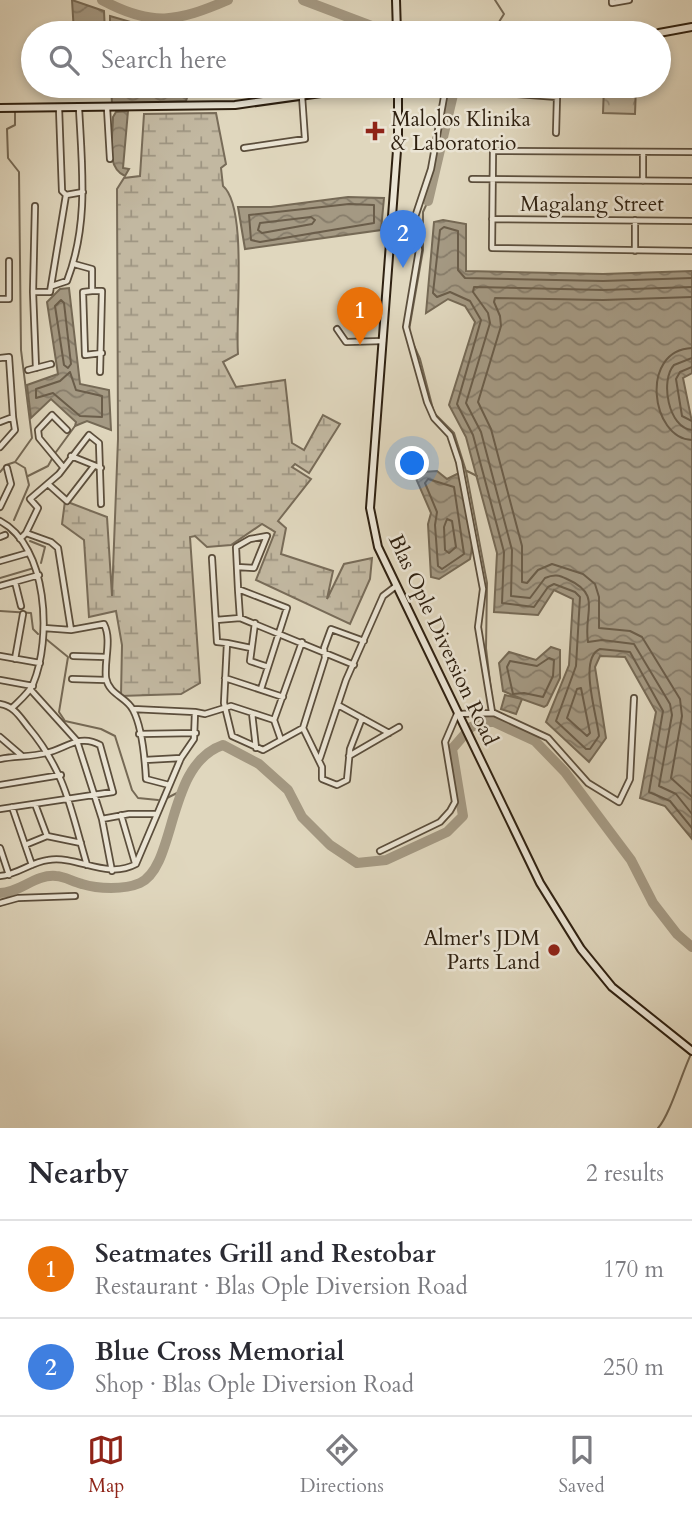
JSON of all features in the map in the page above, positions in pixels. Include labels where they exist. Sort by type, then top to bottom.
[{"type":"main road","points":[[396,0],[397,21]]},
{"type":"main road","points":[[671,31],[692,27]]},
{"type":"main road","points":[[0,108],[235,105],[287,98]]},
{"type":"main road","name":"Blas Ople Diversion Road","points":[[398,98],[398,137],[370,508],[377,547],[540,883],[581,949],[612,987],[692,1051]]},
{"type":"street","points":[[612,0],[612,3],[629,0]]},
{"type":"street","points":[[244,148],[305,139],[302,98]]},
{"type":"street","points":[[444,98],[431,169],[415,217],[419,250],[406,327],[427,401],[434,418],[450,435],[464,482],[483,589],[478,627],[493,713]]},
{"type":"street","points":[[556,98],[556,133]]},
{"type":"street","points":[[59,108],[62,191],[66,195]]},
{"type":"street","points":[[52,286],[68,281],[81,234],[83,192],[79,108]]},
{"type":"street","points":[[107,108],[110,159]]},
{"type":"street","points":[[692,152],[493,151],[492,219],[492,248],[692,251]]},
{"type":"street","points":[[643,152],[643,181]]},
{"type":"street","points":[[472,178],[692,181]]},
{"type":"street","points":[[66,195],[83,192]]},
{"type":"street","points":[[33,292],[50,292],[66,195]]},
{"type":"street","points":[[35,206],[33,292],[36,368]]},
{"type":"street","name":"Magalang Street","points":[[492,219],[692,221]]},
{"type":"street","points":[[635,220],[635,251]]},
{"type":"street","points":[[0,299],[9,299],[9,261]]},
{"type":"street","points":[[74,264],[92,269],[92,292]]},
{"type":"street","points":[[100,372],[102,353],[102,291],[83,292],[85,355],[102,353]]},
{"type":"street","points":[[337,329],[346,342],[384,341]]},
{"type":"street","points":[[0,358],[9,357],[15,430],[0,447]]},
{"type":"street","points":[[28,370],[51,364]]},
{"type":"street","points":[[63,467],[39,438],[38,430],[52,415],[67,430]]},
{"type":"street","points":[[0,422],[13,417]]},
{"type":"street","points":[[20,539],[26,533],[38,508],[30,499],[48,484],[89,435],[99,443],[101,504]]},
{"type":"street","points":[[71,456],[101,468]]},
{"type":"street","points":[[48,484],[67,500],[94,466]]},
{"type":"street","points":[[0,507],[11,484],[7,468]]},
{"type":"street","points":[[0,521],[12,527],[39,575],[44,628],[40,663],[31,688],[12,708]]},
{"type":"street","points":[[26,533],[51,542],[62,555],[71,630]]},
{"type":"street","points":[[237,567],[254,568],[267,536],[236,547],[237,567],[239,589],[240,618]]},
{"type":"street","points":[[0,561],[27,553]]},
{"type":"street","points":[[212,558],[217,642],[251,648]]},
{"type":"street","points":[[0,586],[39,575]]},
{"type":"street","points":[[15,582],[22,606]]},
{"type":"street","points":[[319,759],[354,664],[383,596],[396,586]]},
{"type":"street","points":[[239,589],[287,608],[261,689]]},
{"type":"street","points":[[15,659],[23,614]]},
{"type":"street","points":[[216,620],[240,618],[354,664]]},
{"type":"street","points":[[254,623],[250,661],[268,667]]},
{"type":"street","points":[[44,628],[71,630],[104,624],[108,632],[106,680],[112,691],[133,709],[145,760],[146,779],[169,785]]},
{"type":"street","points":[[362,718],[349,756],[347,780],[337,785],[322,779],[319,759],[303,728],[331,629],[364,641]]},
{"type":"street","points":[[281,740],[274,720],[302,642]]},
{"type":"street","points":[[227,643],[226,706],[232,736],[263,750],[303,728]]},
{"type":"street","points":[[0,656],[40,663]]},
{"type":"street","points":[[73,656],[107,657]]},
{"type":"street","points":[[225,678],[283,697]]},
{"type":"street","points":[[72,679],[106,680]]},
{"type":"street","points":[[0,680],[31,688],[77,741],[102,819],[112,871]]},
{"type":"street","points":[[380,851],[440,822],[450,811],[455,802],[445,742],[458,716],[493,713],[548,738],[588,783],[619,802],[630,779],[634,698]]},
{"type":"street","points":[[0,704],[12,708],[49,752],[61,775],[88,866]]},
{"type":"street","points":[[338,705],[389,733]]},
{"type":"street","points":[[133,709],[208,713],[226,706],[274,720]]},
{"type":"street","points":[[136,864],[181,758],[197,733],[195,712]]},
{"type":"street","points":[[252,713],[256,749]]},
{"type":"street","points":[[349,756],[399,727]]},
{"type":"street","points":[[139,734],[197,733]]},
{"type":"street","points":[[0,737],[21,755]]},
{"type":"street","points":[[0,759],[49,752],[77,741],[93,741],[100,745],[113,792],[93,792],[68,800],[0,809]]},
{"type":"street","points":[[145,760],[181,758]]},
{"type":"street","points":[[0,785],[61,775]]},
{"type":"street","points":[[35,804],[47,836]]},
{"type":"street","points":[[12,807],[32,864]]},
{"type":"street","points":[[102,819],[121,815],[157,814]]},
{"type":"street","points":[[121,815],[136,864]]},
{"type":"street","points":[[25,845],[47,836],[81,844]]},
{"type":"street","points":[[0,848],[9,875]]},
{"type":"street","points":[[0,876],[9,875],[32,864],[59,859],[112,871],[136,864]]},
{"type":"street","points":[[0,903],[18,898],[75,896]]},
{"type":"green space","points":[[604,98],[636,98],[635,114],[603,113]]},
{"type":"green space","points":[[216,113],[226,164],[221,168],[223,186],[231,198],[235,216],[239,264],[238,354],[223,362],[236,387],[285,380],[292,443],[304,450],[323,415],[340,424],[309,473],[295,464],[292,467],[311,479],[278,521],[286,528],[281,554],[333,571],[327,599],[344,564],[372,558],[370,579],[350,624],[256,580],[275,532],[262,524],[231,545],[207,547],[195,536],[190,537],[200,683],[181,694],[121,696],[122,645],[116,611],[89,617],[84,540],[62,524],[65,501],[107,517],[112,596],[118,439],[117,189],[124,178],[140,176],[144,114]]},
{"type":"water","points":[[72,0],[104,11],[104,21],[73,21]]},
{"type":"water","points":[[110,16],[127,21],[110,21]]},
{"type":"water","points":[[112,98],[187,98],[186,101],[112,104]]},
{"type":"water","points":[[128,111],[123,168],[129,169],[125,176],[119,172],[112,159],[113,117],[116,112]]},
{"type":"water","points":[[348,197],[384,198],[381,230],[245,249],[238,207],[271,207]]},
{"type":"water","points":[[443,220],[466,224],[466,271],[603,274],[692,271],[692,373],[683,378],[692,422],[692,839],[665,806],[640,798],[656,712],[625,657],[600,656],[595,667],[606,738],[589,762],[546,722],[569,665],[573,599],[554,590],[538,615],[494,612],[497,553],[466,437],[449,405],[475,322],[465,306],[448,299],[426,313],[434,222]]},
{"type":"water","points":[[69,288],[80,384],[109,390],[111,430],[87,421],[75,426],[76,422],[51,399],[31,418],[27,385],[58,374],[47,302],[60,289]]},
{"type":"water","points":[[418,469],[423,472],[437,471],[447,479],[459,473],[469,516],[472,539],[470,559],[439,579],[431,577],[428,524],[431,513],[414,474]]},
{"type":"water","points":[[551,647],[560,650],[560,678],[547,705],[544,707],[503,691],[499,663],[509,652],[536,660]]},
{"type":"water","points":[[505,695],[522,699],[516,714],[501,709]]},
{"type":"waterway","points":[[102,0],[120,9],[150,18],[179,17],[228,0]]},
{"type":"waterway","points":[[303,0],[358,21]]},
{"type":"waterway","points":[[495,0],[504,14],[500,21]]},
{"type":"waterway","points":[[428,201],[452,98]]},
{"type":"waterway","points":[[15,111],[15,125],[7,129],[8,158],[19,172],[21,350],[32,438],[15,462]]},
{"type":"waterway","points":[[409,330],[423,250],[423,212],[428,201]]},
{"type":"waterway","points":[[411,339],[420,359],[434,413],[454,433],[466,471],[487,583],[486,648],[493,708]]},
{"type":"waterway","points":[[56,452],[75,426]]},
{"type":"waterway","points":[[28,476],[48,466],[53,457]]},
{"type":"waterway","points":[[0,472],[6,465],[15,462],[25,468],[29,485],[14,520]]},
{"type":"waterway","points":[[467,471],[477,476]]},
{"type":"waterway","points":[[10,532],[19,540]]},
{"type":"waterway","points":[[30,541],[45,547],[41,563]]},
{"type":"waterway","points":[[0,578],[34,568]]},
{"type":"waterway","points":[[0,611],[31,613],[33,629],[38,634]]},
{"type":"waterway","points":[[46,639],[68,657],[59,712],[65,721],[101,729],[115,736],[132,790],[138,798],[158,800]]},
{"type":"waterway","points":[[494,714],[494,722]]},
{"type":"waterway","points":[[0,893],[48,876],[59,876],[103,888],[119,888],[140,883],[152,873],[161,857],[181,793],[191,772],[205,756],[223,745],[259,764],[288,790],[302,817],[330,845],[357,863],[386,860],[447,832],[463,816],[452,749],[471,727],[494,722],[535,741],[565,772],[631,860],[653,903],[677,934],[692,947]]},
{"type":"waterway","points":[[167,798],[183,790]]},
{"type":"waterway","points":[[658,1128],[692,1052]]},
{"type":"place","name":"Malolos Klinika & Laboratorio","points":[[375,131]]},
{"type":"place","name":"Blue Cross Memorial","points":[[403,268]]},
{"type":"place","name":"Seatmates Grill and Restobar","points":[[360,345]]},
{"type":"place","name":"Almer's JDM Parts Land","points":[[554,950]]}]
